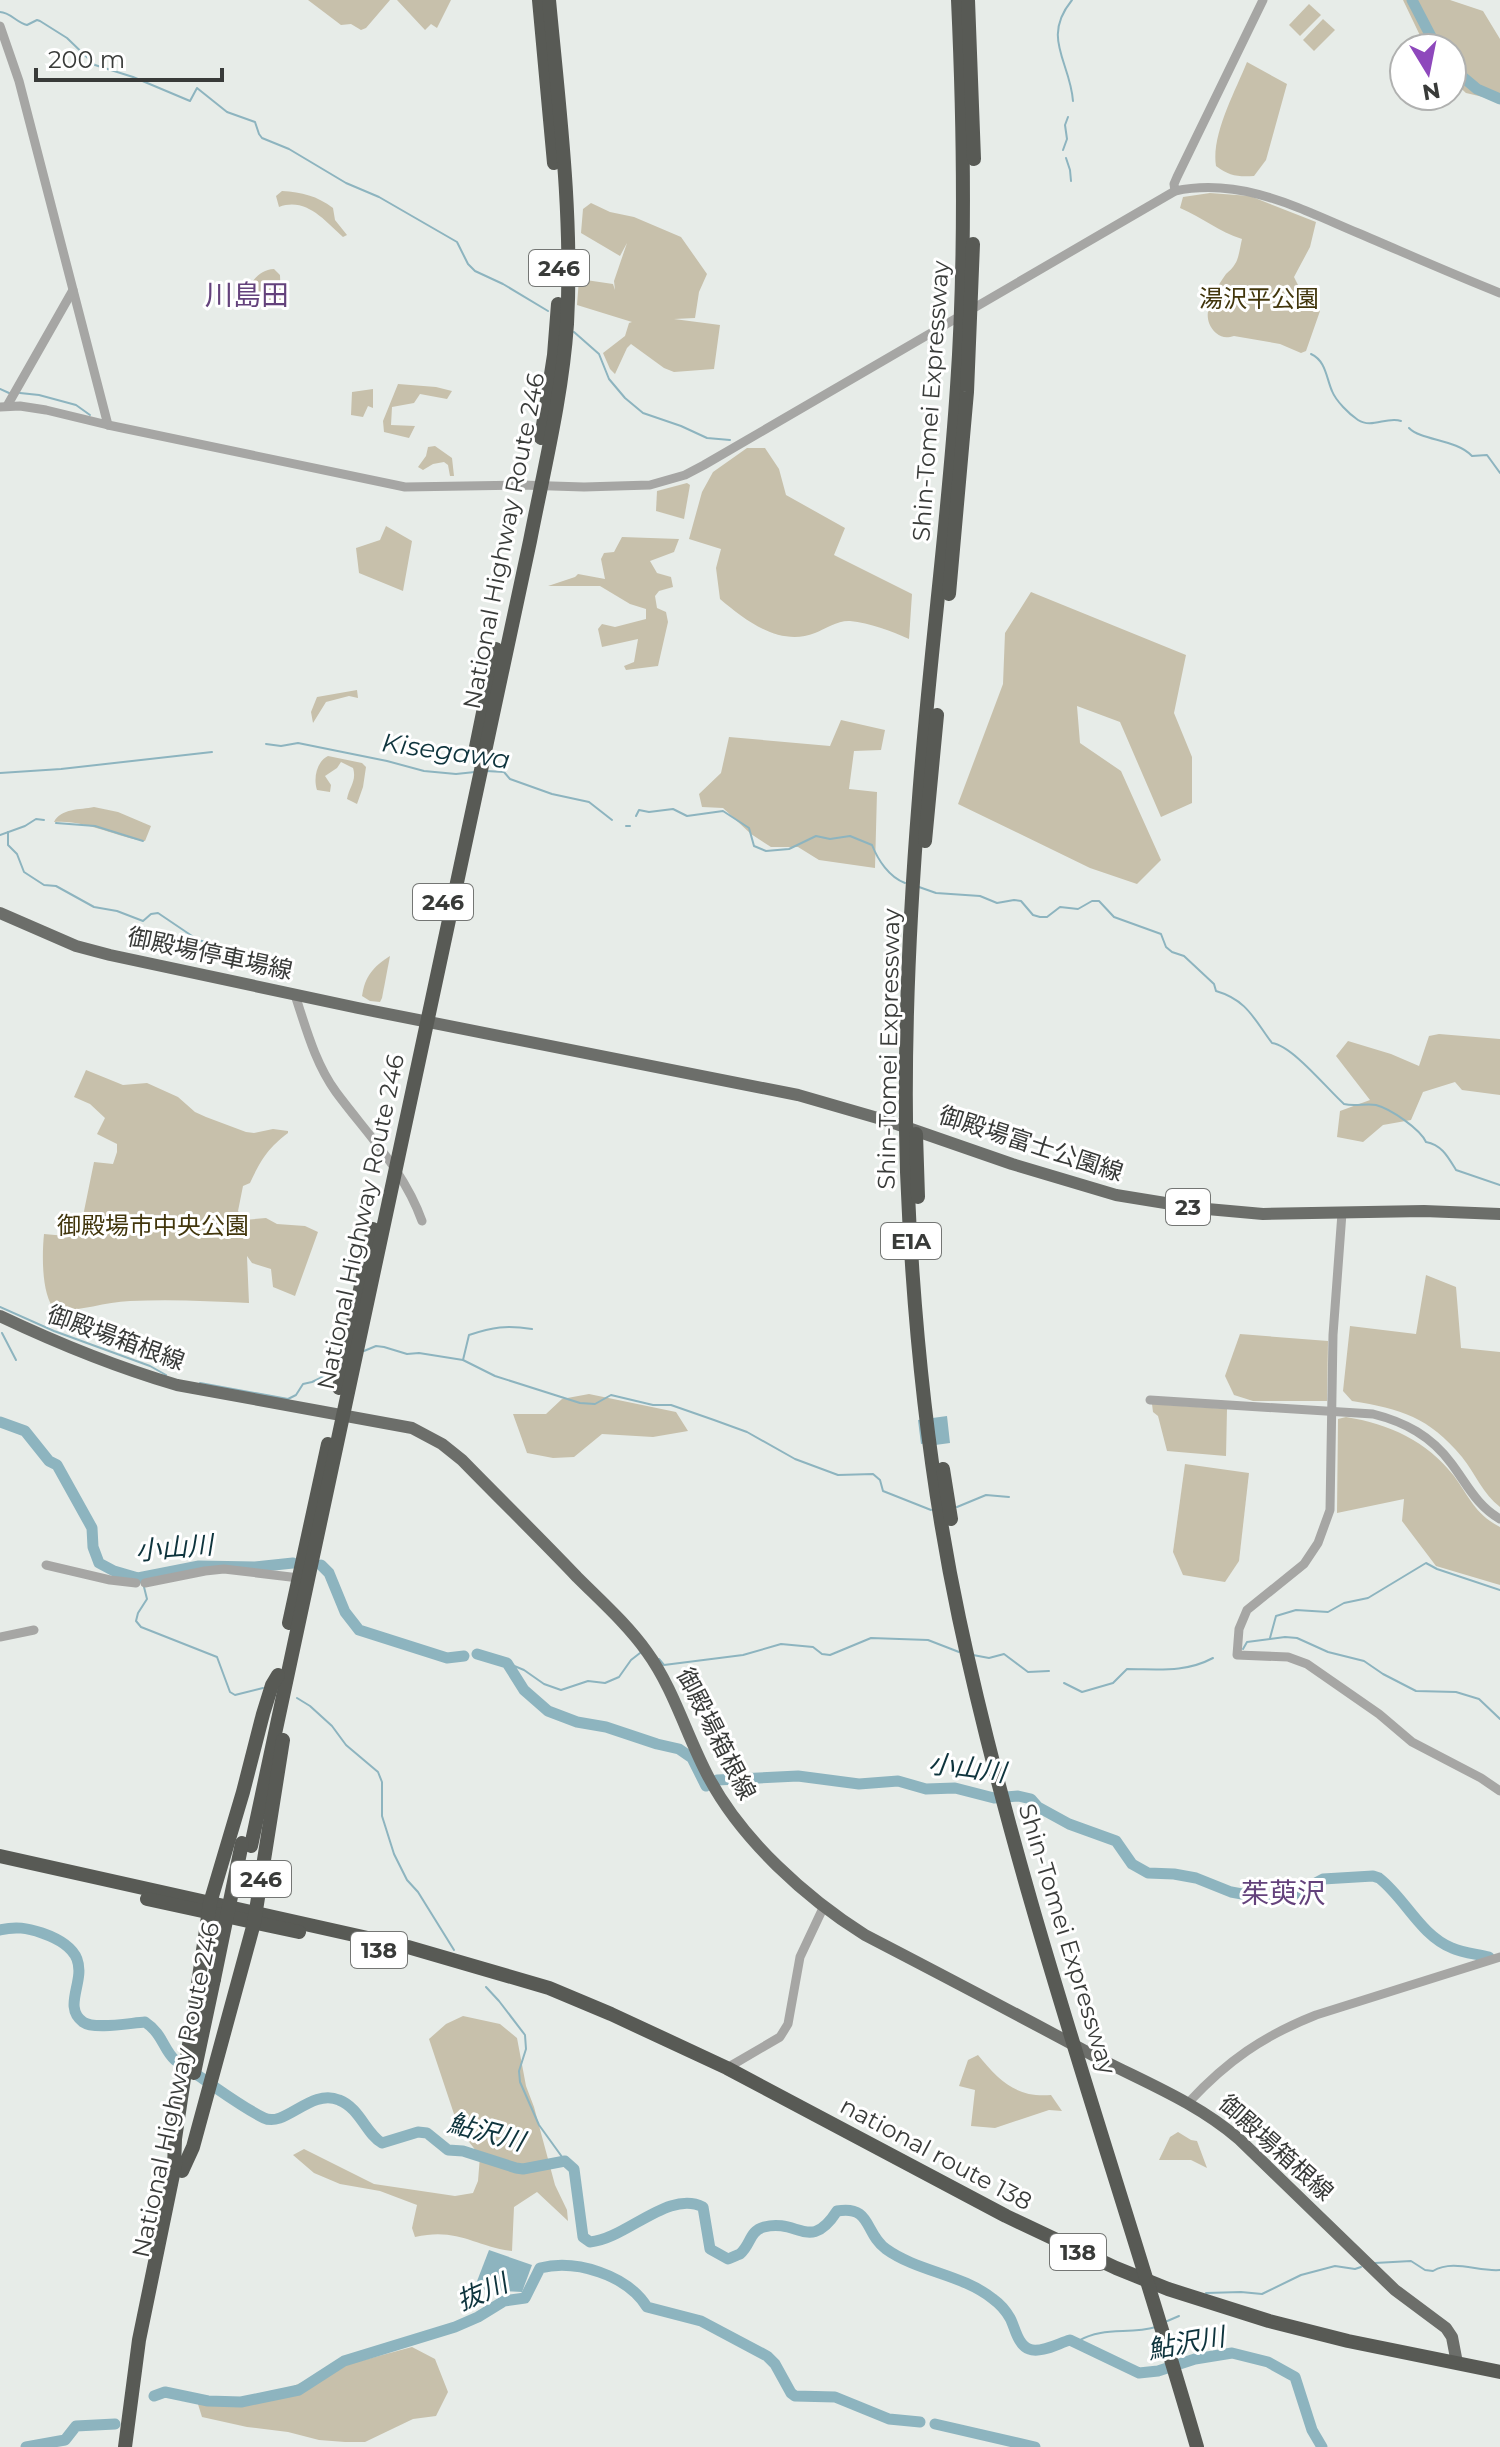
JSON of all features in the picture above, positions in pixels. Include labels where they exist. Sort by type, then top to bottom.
[{"type":"highway","name":"National Highway Route 246","points":[[536,485],[554,355],[559,263],[558,199],[539,0]]},
{"type":"highway","name":"National Highway Route 246","points":[[199,2069],[536,485],[561,380],[568,288],[565,177],[549,0]]},
{"type":"highway","name":"Shin-Tomei Expressway","points":[[958,0],[964,163],[961,330],[919,793],[907,1005],[907,1173],[918,1340],[936,1490],[958,1613],[985,1730],[1018,1856],[1197,2447]]},
{"type":"highway","name":"Shin-Tomei Expressway","points":[[968,0],[974,164],[971,329],[929,794],[918,961],[915,1107],[919,1224],[928,1339],[946,1487],[967,1611],[1008,1784],[1206,2447]]},
{"type":"highway","name":"National Highway Route 246","points":[[283,1675],[299,1578],[338,1414]]},
{"type":"highway","name":"246","points":[[194,2093],[199,2069],[197,1995],[232,1913],[269,1830],[289,1683],[283,1675],[272,1685],[220,1869],[232,1913],[244,1957],[199,2069],[194,2093]]},
{"type":"highway","points":[[197,1995],[208,1943],[219,1926],[252,1894],[269,1830]]},
{"type":"highway","name":"138","points":[[0,1856],[232,1913]]},
{"type":"highway","name":"138","points":[[0,1866],[232,1913]]},
{"type":"highway","points":[[220,1869],[220,1887],[243,1937],[244,1957]]},
{"type":"highway","name":"national route 138","points":[[232,1913],[408,1947],[549,1988],[727,2068],[1006,2216],[1168,2289],[1269,2321],[1348,2341],[1500,2372]]},
{"type":"highway","name":"National Highway Route 246","points":[[134,2447],[146,2341],[194,2093]]},
{"type":"highway","name":"National Highway Route 246","points":[[125,2447],[139,2340],[178,2170]]},
{"type":"main road","name":"御殿場停車場線","points":[[0,913],[76,946],[422,1020]]},
{"type":"main road","name":"御殿場富士公園線","points":[[422,1020],[810,1098],[888,1121],[1068,1183],[1116,1195],[1263,1214],[1424,1211],[1500,1214]]},
{"type":"main road","name":"御殿場箱根線","points":[[0,1316],[48,1338],[165,1382],[412,1428],[451,1451],[621,1620],[649,1655],[721,1801],[760,1848],[824,1906],[865,1935],[1137,2078],[1189,2102],[1214,2118],[1395,2290],[1446,2328],[1452,2337],[1457,2363]]},
{"type":"street","points":[[1175,191],[1177,177],[1263,0]]},
{"type":"street","points":[[0,26],[19,81],[108,425]]},
{"type":"street","points":[[73,290],[3,406],[46,410],[405,487],[650,485],[685,475],[1175,191],[1219,187],[1261,193],[1500,293]]},
{"type":"street","points":[[295,995],[309,1040],[335,1090],[392,1163],[412,1196],[422,1221]]},
{"type":"street","points":[[1342,1213],[1333,1335],[1330,1510],[1318,1543],[1304,1564],[1247,1610],[1239,1629],[1237,1655],[1288,1657],[1307,1664],[1379,1714],[1412,1742],[1500,1791]]},
{"type":"street","points":[[1150,1400],[1373,1414],[1395,1420],[1438,1446],[1484,1510],[1500,1519]]},
{"type":"street","points":[[46,1565],[110,1580],[141,1583],[224,1569],[299,1578]]},
{"type":"street","points":[[0,1637],[34,1630]]},
{"type":"street","points":[[727,2068],[780,2037],[788,2024],[800,1957],[824,1906]]},
{"type":"street","points":[[1189,2102],[1214,2075],[1238,2056],[1291,2025],[1500,1957]]},
{"type":"green space","points":[[308,0],[390,0],[361,30],[351,24],[341,25]]},
{"type":"green space","points":[[397,0],[451,0],[437,28],[431,24],[425,30]]},
{"type":"green space","points":[[1403,0],[1450,0],[1483,11],[1500,39],[1500,101],[1468,93],[1468,32],[1418,32]]},
{"type":"green space","points":[[1309,4],[1321,15],[1300,36],[1289,25]]},
{"type":"green space","points":[[1323,19],[1335,30],[1314,51],[1303,40]]},
{"type":"green space","points":[[1247,62],[1287,84],[1266,160],[1254,176],[1230,174],[1216,166],[1215,154],[1225,114]]},
{"type":"green space","points":[[282,191],[309,195],[333,208],[335,220],[347,235],[343,237],[322,217],[306,208],[298,205],[279,207],[276,196]]},
{"type":"green space","name":"湯沢平公園","points":[[1210,193],[1250,196],[1316,222],[1310,247],[1294,277],[1320,311],[1306,351],[1301,353],[1280,344],[1234,336],[1222,337],[1211,326],[1208,319],[1210,303],[1236,262],[1242,239],[1180,208],[1183,197]]},
{"type":"green space","points":[[591,203],[681,237],[707,274],[699,292],[695,318],[674,319],[720,325],[714,369],[674,372],[631,344],[615,374],[610,369],[603,353],[625,336],[632,322],[577,305],[579,279],[613,284],[615,290],[614,281],[627,243],[620,256],[581,233],[583,209]]},
{"type":"green space","points":[[274,269],[280,275],[281,303],[265,305],[253,295],[244,297],[255,278]]},
{"type":"green space","points":[[398,384],[452,391],[447,399],[420,394],[414,403],[392,407],[391,425],[415,426],[409,438],[384,432],[383,421]]},
{"type":"green space","points":[[373,389],[373,408],[368,406],[363,417],[351,415],[352,392]]},
{"type":"green space","points":[[435,446],[452,458],[454,476],[450,476],[448,465],[444,462],[423,470],[418,467],[428,447]]},
{"type":"green space","points":[[747,448],[765,448],[779,469],[786,495],[845,528],[834,555],[912,594],[909,639],[850,621],[815,633],[789,637],[764,630],[720,599],[716,568],[721,549],[689,539],[702,492],[713,472]]},
{"type":"green space","points":[[687,483],[690,485],[684,519],[656,511],[657,491]]},
{"type":"green space","points":[[386,526],[412,541],[403,591],[359,573],[356,548],[380,540]]},
{"type":"green space","points":[[622,537],[679,539],[674,552],[650,561],[657,573],[671,577],[673,587],[659,591],[655,596],[657,608],[666,612],[668,622],[658,666],[626,670],[624,666],[634,662],[638,639],[602,647],[598,629],[602,624],[615,627],[646,619],[646,609],[630,604],[600,586],[548,586],[578,574],[605,579],[601,559],[604,553],[614,552]]},
{"type":"green space","points":[[1031,592],[1186,655],[1174,713],[1192,757],[1192,803],[1161,817],[1120,722],[1077,706],[1080,743],[1121,771],[1161,860],[1137,884],[1090,868],[958,804],[1003,684],[1005,633]]},
{"type":"green space","points":[[357,690],[358,698],[349,696],[326,702],[313,723],[311,712],[317,697]]},
{"type":"green space","points":[[841,720],[885,730],[881,750],[854,751],[849,789],[877,792],[875,868],[819,860],[798,847],[771,847],[751,834],[723,808],[702,807],[699,794],[721,773],[729,737],[830,746]]},
{"type":"green space","points":[[328,756],[362,763],[366,767],[357,804],[347,799],[353,768],[341,762],[325,776],[331,785],[330,792],[317,790],[317,770]]},
{"type":"green space","points":[[94,807],[118,812],[151,826],[145,841],[77,823],[54,822],[66,812]]},
{"type":"green space","points":[[390,956],[382,998],[380,1002],[370,1001],[362,996],[365,983],[374,968]]},
{"type":"green space","points":[[1439,1034],[1500,1039],[1500,1095],[1462,1090],[1455,1082],[1423,1092],[1411,1120],[1383,1125],[1363,1142],[1337,1137],[1340,1111],[1370,1100],[1336,1056],[1348,1041],[1419,1066],[1429,1036]]},
{"type":"green space","name":"御殿場市中央公園","points":[[86,1070],[123,1085],[147,1083],[178,1097],[195,1112],[246,1132],[288,1131],[265,1155],[250,1183],[243,1186],[238,1211],[244,1220],[266,1218],[277,1224],[305,1226],[318,1232],[295,1296],[273,1287],[271,1269],[252,1263],[247,1256],[249,1303],[130,1301],[56,1311],[45,1286],[44,1234],[66,1236],[70,1217],[83,1216],[94,1162],[113,1164],[117,1152],[117,1144],[97,1134],[105,1118],[90,1104],[74,1097]]},
{"type":"green space","points":[[1426,1275],[1456,1287],[1461,1348],[1500,1352],[1500,1507],[1484,1490],[1462,1457],[1438,1432],[1400,1412],[1352,1401],[1343,1391],[1350,1326],[1416,1334]]},
{"type":"green space","points":[[1240,1334],[1328,1341],[1327,1401],[1253,1401],[1234,1395],[1225,1376]]},
{"type":"green space","points":[[589,1394],[676,1412],[688,1431],[653,1437],[602,1434],[574,1457],[553,1458],[527,1453],[513,1414],[546,1414],[562,1399]]},
{"type":"green space","points":[[1152,1404],[1227,1409],[1226,1456],[1167,1451]]},
{"type":"green space","points":[[1346,1417],[1377,1424],[1406,1436],[1432,1453],[1454,1476],[1479,1511],[1500,1527],[1500,1585],[1436,1566],[1402,1521],[1404,1499],[1337,1513],[1338,1419]]},
{"type":"green space","points":[[1185,1464],[1249,1473],[1239,1561],[1225,1582],[1183,1575],[1173,1552]]},
{"type":"green space","points":[[463,2016],[500,2024],[517,2038],[526,2086],[555,2185],[567,2210],[568,2221],[537,2192],[514,2207],[512,2251],[443,2234],[415,2237],[412,2228],[417,2205],[380,2191],[340,2184],[314,2173],[293,2155],[304,2149],[374,2184],[455,2196],[473,2193],[478,2181],[480,2156],[459,2129],[429,2039],[446,2024]]},
{"type":"green space","points":[[978,2055],[993,2073],[1010,2086],[1028,2094],[1051,2095],[1062,2111],[1049,2110],[995,2128],[971,2126],[975,2090],[959,2086],[968,2060]]},
{"type":"green space","points":[[1178,2132],[1197,2141],[1207,2168],[1191,2160],[1159,2160],[1170,2137]]},
{"type":"green space","points":[[412,2347],[435,2359],[448,2392],[436,2416],[413,2419],[365,2442],[319,2440],[202,2417],[197,2401],[251,2404],[338,2367]]},
{"type":"water","points":[[947,1416],[950,1443],[921,1444],[918,1420]]},
{"type":"water","points":[[489,2250],[532,2265],[522,2292],[474,2289]]},
{"type":"waterway","points":[[1072,0],[1063,14],[1058,38],[1073,101]]},
{"type":"waterway","points":[[1412,0],[1429,32]]},
{"type":"waterway","points":[[0,12],[27,25],[40,21],[67,38],[95,65],[190,101],[197,88],[227,112],[255,122],[262,138],[289,149],[457,242],[475,271],[548,311]]},
{"type":"waterway","points":[[1468,81],[1500,99]]},
{"type":"waterway","points":[[1063,150],[1068,117]]},
{"type":"waterway","points":[[1066,158],[1071,181]]},
{"type":"waterway","points":[[574,332],[599,354],[609,379],[643,413],[707,438],[730,440]]},
{"type":"waterway","points":[[1311,354],[1323,365],[1336,399],[1354,417],[1369,423],[1401,421]]},
{"type":"waterway","points":[[0,389],[9,393]]},
{"type":"waterway","points":[[20,393],[76,405],[90,415]]},
{"type":"waterway","points":[[1409,428],[1457,446],[1472,456],[1487,455],[1500,473]]},
{"type":"waterway","name":"Kisegawa","points":[[266,744],[281,746],[298,743],[424,771],[475,772]]},
{"type":"waterway","name":"Kisegawa","points":[[0,773],[212,752]]},
{"type":"waterway","name":"Kisegawa","points":[[486,771],[504,772],[510,779],[552,794],[589,802],[612,820]]},
{"type":"waterway","name":"Kisegawa","points":[[636,816],[639,810],[673,809],[687,816],[723,811],[749,828],[754,846],[766,851],[789,849],[816,836],[830,839],[850,836],[872,845],[885,867],[905,883]]},
{"type":"waterway","points":[[0,835],[36,819],[44,820]]},
{"type":"waterway","points":[[56,823],[95,826],[143,841]]},
{"type":"waterway","points":[[8,832],[8,845],[17,854],[24,872],[44,885],[56,886],[94,907],[117,911],[143,921],[151,914],[158,913],[198,940],[239,950],[254,963],[284,969]]},
{"type":"waterway","points":[[919,887],[936,893],[980,896],[997,903],[1021,901],[1033,915],[1040,917],[1047,917],[1060,907],[1078,909],[1092,901],[1099,901],[1114,917],[1161,934],[1166,947],[1184,956],[1214,984],[1216,991],[1243,1005],[1272,1043],[1300,1060],[1344,1104],[1376,1105],[1389,1111],[1411,1126],[1426,1142],[1440,1149],[1456,1170],[1500,1185]]},
{"type":"waterway","points":[[0,1307],[166,1375]]},
{"type":"waterway","points":[[463,1360],[469,1335],[500,1328],[532,1329]]},
{"type":"waterway","points":[[2,1333],[16,1360]]},
{"type":"waterway","points":[[364,1351],[376,1346],[407,1354],[463,1360],[495,1376],[580,1403],[595,1404],[611,1395],[653,1405],[671,1405],[747,1432],[795,1459],[838,1475],[873,1474],[880,1480],[883,1491],[931,1510]]},
{"type":"waterway","points":[[200,1383],[288,1399],[296,1395],[303,1384],[335,1371]]},
{"type":"waterway","name":"小山川","points":[[0,1422],[25,1431],[49,1461],[57,1465],[92,1528],[93,1547],[99,1563],[114,1571],[138,1578],[199,1566],[255,1567],[293,1563]]},
{"type":"waterway","points":[[957,1507],[986,1495],[1009,1497]]},
{"type":"waterway","points":[[1270,1638],[1276,1616],[1296,1610],[1328,1612],[1344,1603],[1368,1598],[1426,1563],[1500,1590]]},
{"type":"waterway","name":"小山川","points":[[321,1565],[329,1573],[345,1612],[359,1630],[447,1658],[464,1656]]},
{"type":"waterway","points":[[144,1587],[147,1599],[136,1621],[141,1627],[217,1657],[230,1692],[235,1695],[263,1688]]},
{"type":"waterway","points":[[659,1659],[664,1665],[743,1655],[781,1644],[813,1647],[822,1654],[830,1655],[871,1638],[928,1640],[959,1652]]},
{"type":"waterway","points":[[1243,1649],[1247,1642],[1297,1638],[1328,1652],[1364,1661],[1416,1691],[1456,1692],[1479,1699],[1500,1719]]},
{"type":"waterway","points":[[507,1663],[561,1690],[588,1681],[605,1683],[619,1677],[640,1653]]},
{"type":"waterway","name":"小山川","points":[[477,1654],[507,1663],[524,1690],[548,1711],[577,1722],[606,1727],[679,1749],[692,1758],[706,1786],[717,1780],[798,1776],[859,1784],[898,1781],[926,1789],[955,1788],[994,1798],[1018,1796],[1031,1799],[1038,1807],[1069,1824],[1116,1841],[1132,1864],[1148,1873],[1196,1878],[1231,1892],[1275,1900],[1293,1895],[1323,1879],[1379,1878],[1441,1942],[1461,1951],[1489,1957]]},
{"type":"waterway","points":[[973,1655],[989,1658],[1004,1654],[1028,1672],[1049,1671]]},
{"type":"waterway","points":[[1064,1683],[1082,1692],[1113,1683],[1127,1669],[1182,1668],[1213,1658]]},
{"type":"waterway","points":[[297,1698],[332,1726],[346,1745],[378,1772],[382,1782],[382,1816],[394,1854],[407,1880],[418,1892],[454,1950]]},
{"type":"waterway","name":"鮎沢川","points":[[0,1930],[21,1928],[42,1933],[63,1943],[75,1954],[79,1966],[74,2002],[76,2013],[83,2022],[103,2026],[145,2022],[156,2031],[171,2056],[179,2063],[264,2118],[281,2118],[318,2099],[329,2098],[339,2100],[352,2109],[382,2143],[418,2132],[427,2133],[448,2150],[463,2151],[516,2168],[565,2161],[574,2169],[583,2237],[590,2242],[618,2233],[662,2209],[690,2203],[703,2207],[710,2249],[728,2259],[740,2254],[755,2232],[764,2227],[776,2225],[811,2232],[828,2223],[837,2211],[856,2212],[886,2249],[912,2263],[968,2284],[996,2301],[1029,2349],[1044,2349],[1070,2340],[1139,2373],[1232,2353],[1268,2362],[1295,2377],[1312,2430],[1322,2447]]},
{"type":"waterway","points":[[486,1987],[525,2035],[526,2049],[519,2071],[520,2082],[539,2125],[565,2161]]},
{"type":"waterway","points":[[1375,2263],[1411,2261],[1425,2270],[1433,2271],[1449,2266],[1500,2270]]},
{"type":"waterway","name":"抜川","points":[[154,2396],[165,2392],[208,2401],[241,2402],[299,2390],[344,2361],[455,2327],[504,2301],[525,2298],[540,2268],[569,2266],[614,2278],[627,2286],[647,2307],[701,2321],[767,2356],[795,2396],[835,2397],[889,2419],[920,2422]]},
{"type":"waterway","points":[[1206,2293],[1262,2294],[1301,2275],[1335,2266],[1361,2267]]},
{"type":"waterway","points":[[1165,2322],[1179,2316]]},
{"type":"waterway","points":[[1078,2341],[1107,2332],[1156,2327]]},
{"type":"waterway","name":"抜川","points":[[26,2447],[65,2440],[76,2426],[115,2424]]},
{"type":"waterway","name":"抜川","points":[[935,2424],[1035,2447]]},
{"type":"district","name":"川島田","points":[[247,295]]},
{"type":"district","name":"茱萸沢","points":[[1283,1893]]}]
